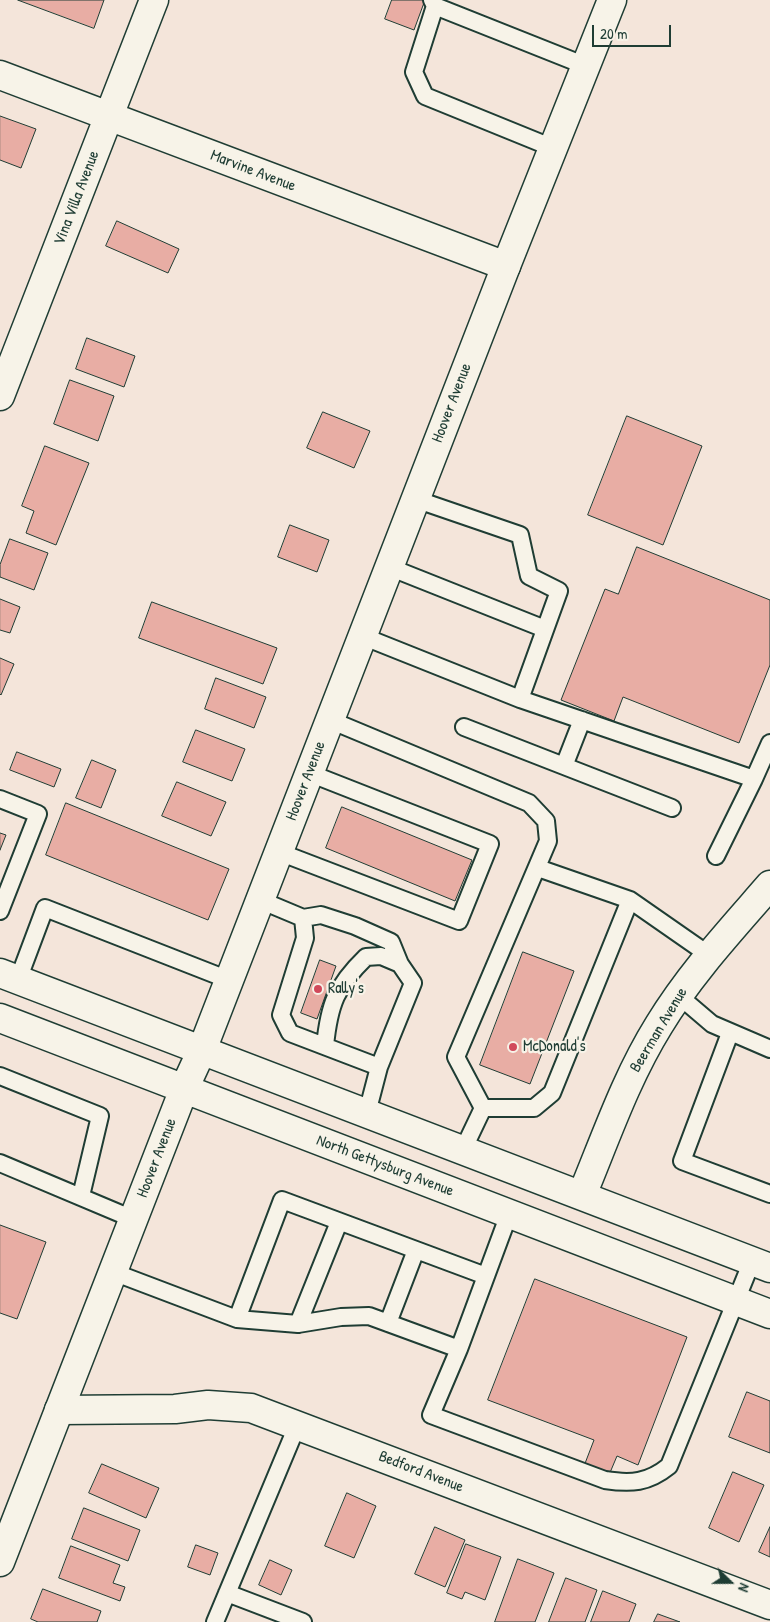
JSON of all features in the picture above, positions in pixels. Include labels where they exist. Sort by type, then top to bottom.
[{"type":"street","name":"Vina Villa Avenue","points":[[0,396],[154,0]]},
{"type":"street","name":"Hoover Avenue","points":[[0,1562],[184,1089],[202,1050],[506,266],[612,0]]},
{"type":"street","name":"Marvine Avenue","points":[[0,75],[506,266]]},
{"type":"street","name":"Beerman Avenue","points":[[582,1195],[630,1078],[658,1026],[678,995],[709,955],[770,885]]},
{"type":"street","points":[[9,976],[761,1264]]},
{"type":"street","name":"North Gettysburg Avenue","points":[[0,1018],[770,1314]]},
{"type":"street","name":"Bedford Avenue","points":[[59,1410],[174,1409],[208,1405],[230,1405],[251,1408],[770,1605]]},
{"type":"lane","points":[[553,148],[425,96],[414,72],[433,3],[586,66]]},
{"type":"lane","points":[[415,499],[520,535],[529,576],[559,590],[520,699]]},
{"type":"lane","points":[[389,567],[545,629]]},
{"type":"lane","points":[[362,636],[520,699],[754,780]]},
{"type":"lane","points":[[330,720],[530,803],[546,821],[548,840],[538,868],[456,1057],[483,1108]]},
{"type":"lane","points":[[564,766],[582,720]]},
{"type":"lane","points":[[464,728],[672,808]]},
{"type":"lane","points":[[716,856],[754,780],[770,743]]},
{"type":"lane","points":[[279,852],[459,921],[490,844],[309,774]]},
{"type":"lane","points":[[0,799],[38,814],[0,910]]},
{"type":"lane","points":[[538,868],[630,900],[709,955]]},
{"type":"lane","points":[[260,900],[302,918],[321,915],[355,926],[391,942],[400,964],[413,983],[380,1067],[366,1113]]},
{"type":"lane","points":[[483,1108],[534,1108],[552,1093],[630,900]]},
{"type":"lane","points":[[9,976],[45,908],[229,980]]},
{"type":"lane","points":[[302,918],[305,938],[281,1015],[290,1033],[380,1067]]},
{"type":"lane","points":[[325,1046],[328,1018],[338,988],[353,969],[366,957],[381,956],[400,964]]},
{"type":"lane","points":[[678,995],[712,1024],[770,1049]]},
{"type":"lane","points":[[730,1033],[682,1161],[770,1194]]},
{"type":"lane","points":[[0,1076],[100,1116],[81,1196]]},
{"type":"lane","points":[[463,1150],[483,1108]]},
{"type":"lane","points":[[0,1163],[133,1219]]},
{"type":"lane","points":[[237,1319],[282,1200],[486,1276]]},
{"type":"lane","points":[[509,1214],[458,1349],[431,1414],[605,1480],[626,1484],[646,1480],[660,1474],[669,1466],[735,1301],[761,1264]]},
{"type":"lane","points":[[298,1324],[339,1222]]},
{"type":"lane","points":[[388,1323],[416,1250]]},
{"type":"lane","points":[[113,1272],[237,1319],[298,1324],[341,1317],[369,1316],[458,1349]]},
{"type":"lane","points":[[215,1622],[298,1426]]},
{"type":"lane","points":[[227,1593],[303,1622]]},
{"type":"building","points":[[18,0],[104,0],[94,28]]},
{"type":"building","points":[[392,0],[425,0],[414,30],[385,19]]},
{"type":"building","points":[[0,116],[36,129],[21,168],[0,160]]},
{"type":"building","points":[[117,221],[179,249],[168,273],[106,246]]},
{"type":"building","points":[[87,338],[135,356],[124,387],[76,369]]},
{"type":"building","points":[[70,380],[114,396],[98,441],[54,424]]},
{"type":"building","points":[[323,412],[370,431],[354,468],[307,448]]},
{"type":"building","points":[[627,416],[702,446],[663,545],[588,515]]},
{"type":"building","points":[[45,446],[89,463],[56,545],[26,533],[34,511],[22,506]]},
{"type":"building","points":[[290,525],[329,540],[317,572],[278,557]]},
{"type":"building","points":[[10,539],[48,553],[34,590],[0,577],[0,565]]},
{"type":"building","points":[[637,547],[770,600],[770,665],[739,743],[623,697],[614,721],[561,700],[605,589],[618,594]]},
{"type":"building","points":[[0,599],[20,607],[10,633],[0,630]]},
{"type":"building","points":[[152,602],[277,648],[263,684],[139,638]]},
{"type":"building","points":[[0,658],[14,664],[1,695],[0,694]]},
{"type":"building","points":[[216,678],[266,697],[254,728],[205,709]]},
{"type":"building","points":[[196,730],[245,749],[232,781],[183,762]]},
{"type":"building","points":[[17,752],[61,769],[54,787],[10,770]]},
{"type":"building","points":[[92,760],[116,770],[101,808],[76,798]]},
{"type":"building","points":[[177,782],[226,802],[211,836],[162,816]]},
{"type":"building","points":[[66,803],[229,869],[208,920],[46,855]]},
{"type":"building","points":[[342,807],[472,860],[455,901],[326,848]]},
{"type":"building","points":[[0,833],[6,835],[0,850]]},
{"type":"building","points":[[523,952],[574,971],[530,1084],[480,1065]]},
{"type":"building","name":"Rally's","points":[[320,960],[336,966],[317,1019],[301,1013]]},
{"type":"building","points":[[0,1225],[46,1242],[17,1319],[0,1313]]},
{"type":"building","points":[[535,1279],[687,1337],[638,1465],[617,1456],[609,1475],[584,1466],[594,1440],[488,1400]]},
{"type":"building","points":[[747,1392],[770,1401],[770,1453],[729,1437]]},
{"type":"building","points":[[102,1464],[159,1488],[146,1518],[89,1493]]},
{"type":"building","points":[[733,1472],[764,1485],[739,1542],[709,1528]]},
{"type":"building","points":[[347,1493],[376,1506],[354,1558],[325,1546]]},
{"type":"building","points":[[84,1508],[140,1530],[128,1561],[72,1539]]},
{"type":"building","points":[[435,1527],[465,1540],[445,1587],[415,1574]]},
{"type":"building","points":[[770,1527],[770,1557],[759,1552]]},
{"type":"building","points":[[466,1544],[501,1557],[485,1600],[465,1592],[462,1599],[447,1593]]},
{"type":"building","points":[[196,1545],[218,1553],[210,1575],[188,1567]]},
{"type":"building","points":[[71,1546],[120,1565],[113,1583],[125,1587],[120,1601],[59,1578]]},
{"type":"building","points":[[518,1559],[554,1573],[535,1622],[495,1622]]},
{"type":"building","points":[[270,1560],[292,1570],[281,1595],[259,1585]]},
{"type":"building","points":[[566,1578],[597,1590],[585,1622],[549,1622]]},
{"type":"building","points":[[43,1589],[101,1611],[97,1622],[38,1622],[31,1619]]},
{"type":"building","points":[[603,1591],[636,1604],[629,1622],[591,1622]]},
{"type":"building","points":[[658,1614],[680,1622],[654,1622]]},
{"type":"place","name":"Rally's","points":[[318,989]]},
{"type":"place","name":"McDonald's","points":[[513,1047]]}]
